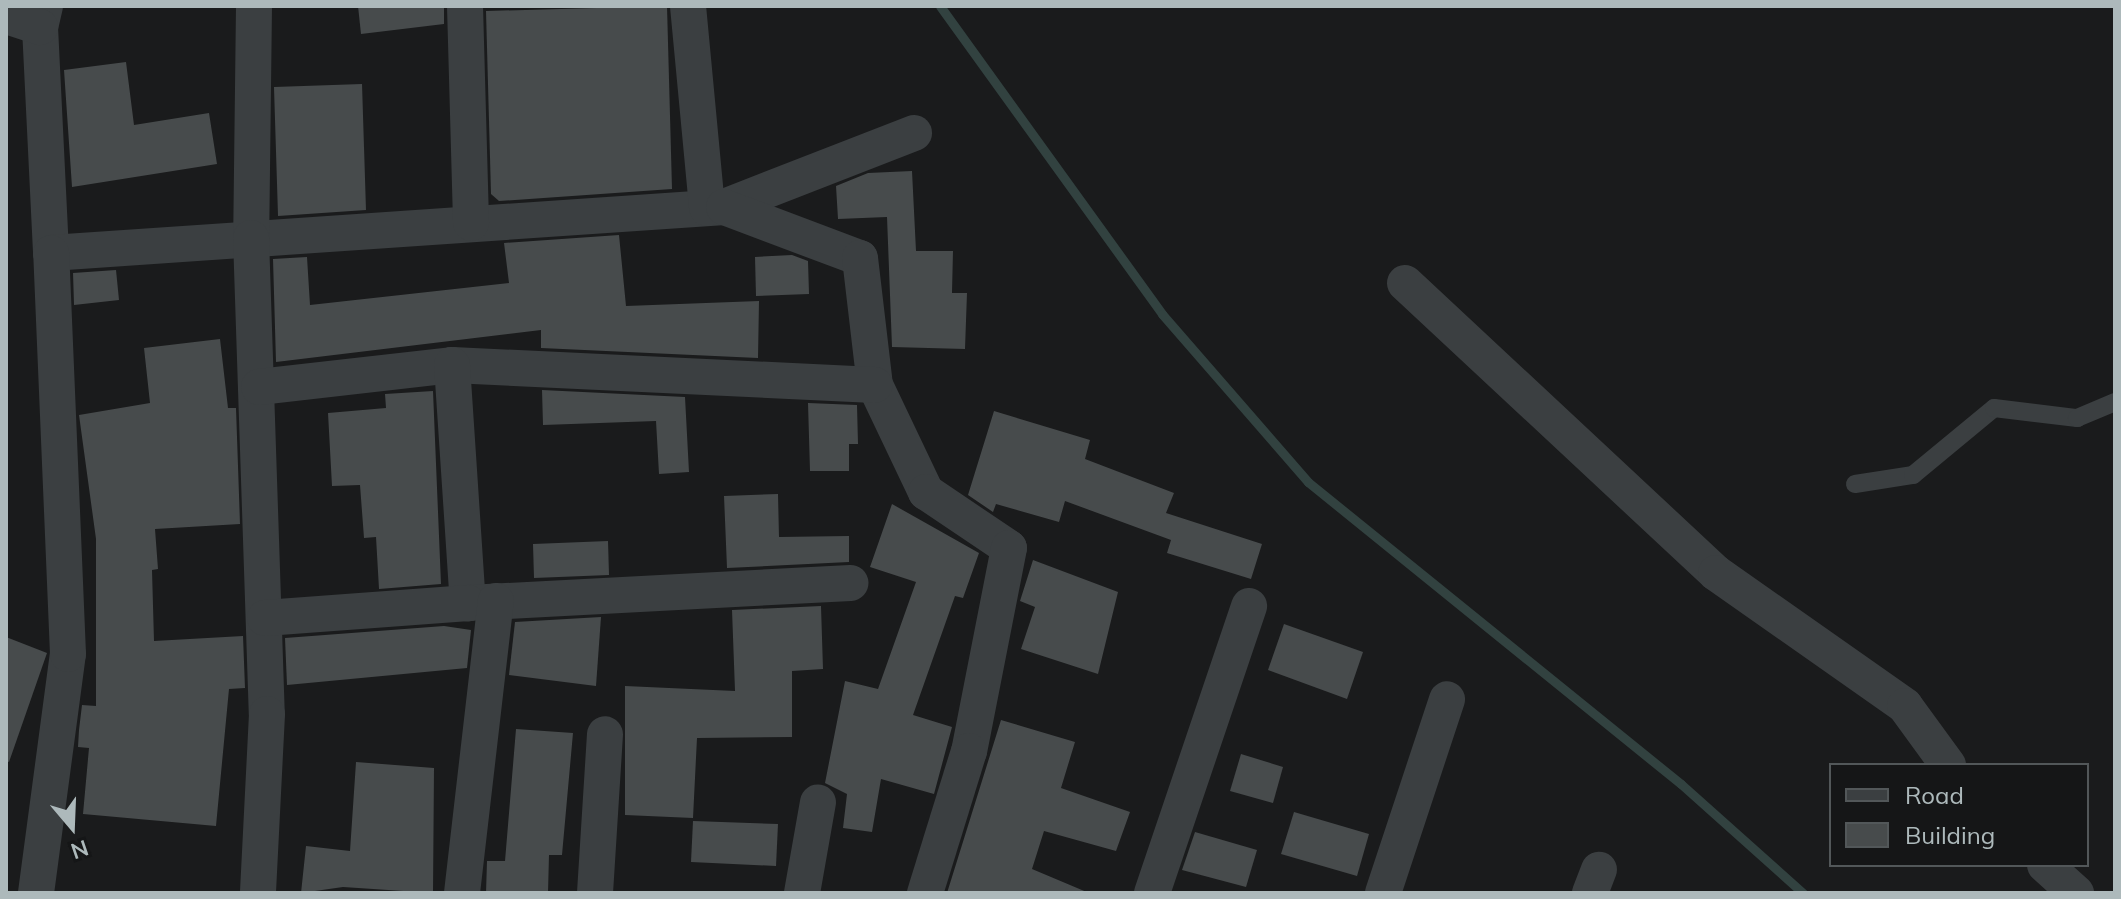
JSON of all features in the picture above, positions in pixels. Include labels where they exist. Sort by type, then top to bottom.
[{"type":"street","points":[[254,6],[251,238],[259,387],[265,618],[258,893]]},
{"type":"street","points":[[465,6],[471,223]]},
{"type":"street","points":[[688,6],[716,207]]},
{"type":"street","points":[[6,16],[43,17],[68,654],[36,893]]},
{"type":"street","points":[[51,253],[716,207],[914,133]]},
{"type":"street","points":[[716,207],[860,258],[875,385],[926,492],[1010,551],[969,751],[925,893]]},
{"type":"street","points":[[1405,283],[1716,573],[1905,706],[1947,763]]},
{"type":"street","points":[[259,387],[452,365],[875,385]]},
{"type":"street","points":[[452,365],[482,602],[462,893]]},
{"type":"street","points":[[265,618],[482,602],[850,583]]},
{"type":"street","points":[[1152,893],[1249,606]]},
{"type":"street","points":[[1383,893],[1447,699]]},
{"type":"street","points":[[595,893],[605,734]]},
{"type":"street","points":[[802,893],[818,802]]},
{"type":"street","points":[[2047,867],[2076,893]]},
{"type":"lane","points":[[1855,484],[1913,475],[1994,408],[2077,418],[2115,402]]},
{"type":"building","points":[[358,6],[444,6],[444,24],[361,34]]},
{"type":"building","points":[[667,6],[672,189],[499,201],[491,194],[486,11]]},
{"type":"building","points":[[126,62],[134,125],[209,113],[217,164],[72,187],[64,70]]},
{"type":"building","points":[[362,84],[366,210],[278,216],[274,87]]},
{"type":"building","points":[[912,171],[916,251],[953,251],[952,293],[967,293],[965,349],[892,347],[887,217],[838,219],[836,186],[868,173]]},
{"type":"building","points":[[619,235],[626,306],[759,301],[758,358],[541,348],[541,330],[276,362],[273,259],[307,257],[310,305],[509,283],[504,243]]},
{"type":"building","points":[[792,255],[808,261],[809,294],[756,296],[755,257]]},
{"type":"building","points":[[116,270],[119,300],[74,305],[73,273]]},
{"type":"building","points":[[220,339],[228,408],[236,408],[240,524],[155,529],[158,569],[152,570],[154,641],[243,636],[245,688],[229,689],[216,826],[83,814],[89,748],[78,747],[82,705],[96,706],[96,539],[79,415],[150,403],[144,348]]},
{"type":"building","points":[[542,390],[685,397],[689,472],[659,474],[656,421],[543,425]]},
{"type":"building","points":[[433,391],[441,584],[379,589],[376,537],[364,538],[360,485],[332,486],[328,413],[386,408],[385,394]]},
{"type":"building","points":[[808,403],[857,405],[858,444],[849,444],[849,471],[810,471]]},
{"type":"building","points":[[994,411],[1090,440],[1085,459],[1174,493],[1166,513],[1262,544],[1251,579],[1167,553],[1171,540],[1065,501],[1059,522],[996,504],[993,512],[968,495]]},
{"type":"building","points":[[778,494],[779,537],[849,536],[849,562],[727,568],[724,496]]},
{"type":"building","points":[[892,504],[979,553],[963,598],[955,596],[913,715],[952,727],[934,794],[881,779],[872,832],[843,828],[847,794],[825,783],[845,681],[878,689],[916,582],[870,567]]},
{"type":"building","points":[[608,541],[609,575],[534,578],[533,544]]},
{"type":"building","points":[[1033,560],[1118,592],[1098,674],[1021,649],[1035,607],[1020,601]]},
{"type":"building","points":[[821,606],[823,669],[792,671],[792,737],[697,738],[693,818],[625,815],[625,686],[735,691],[732,610]]},
{"type":"building","points":[[601,617],[596,686],[509,675],[515,622]]},
{"type":"building","points":[[1284,624],[1363,652],[1347,699],[1268,670]]},
{"type":"building","points":[[444,626],[471,630],[467,668],[287,685],[285,638]]},
{"type":"building","points":[[6,637],[47,653],[9,762],[6,761]]},
{"type":"building","points":[[1001,720],[1075,742],[1061,788],[1130,812],[1116,851],[1044,831],[1032,869],[1089,893],[947,893]]},
{"type":"building","points":[[516,729],[573,733],[562,855],[549,855],[548,893],[486,893],[487,861],[505,861]]},
{"type":"building","points":[[1241,754],[1283,767],[1273,803],[1230,791]]},
{"type":"building","points":[[356,762],[434,768],[433,893],[343,887],[301,893],[306,846],[350,851]]},
{"type":"building","points":[[1294,812],[1369,834],[1357,876],[1281,854]]},
{"type":"building","points":[[693,821],[778,824],[776,866],[691,862]]},
{"type":"building","points":[[1195,832],[1257,850],[1246,887],[1182,870]]},
{"type":"waterway","points":[[940,6],[1162,314],[1308,482],[1681,784],[1803,893]]}]
